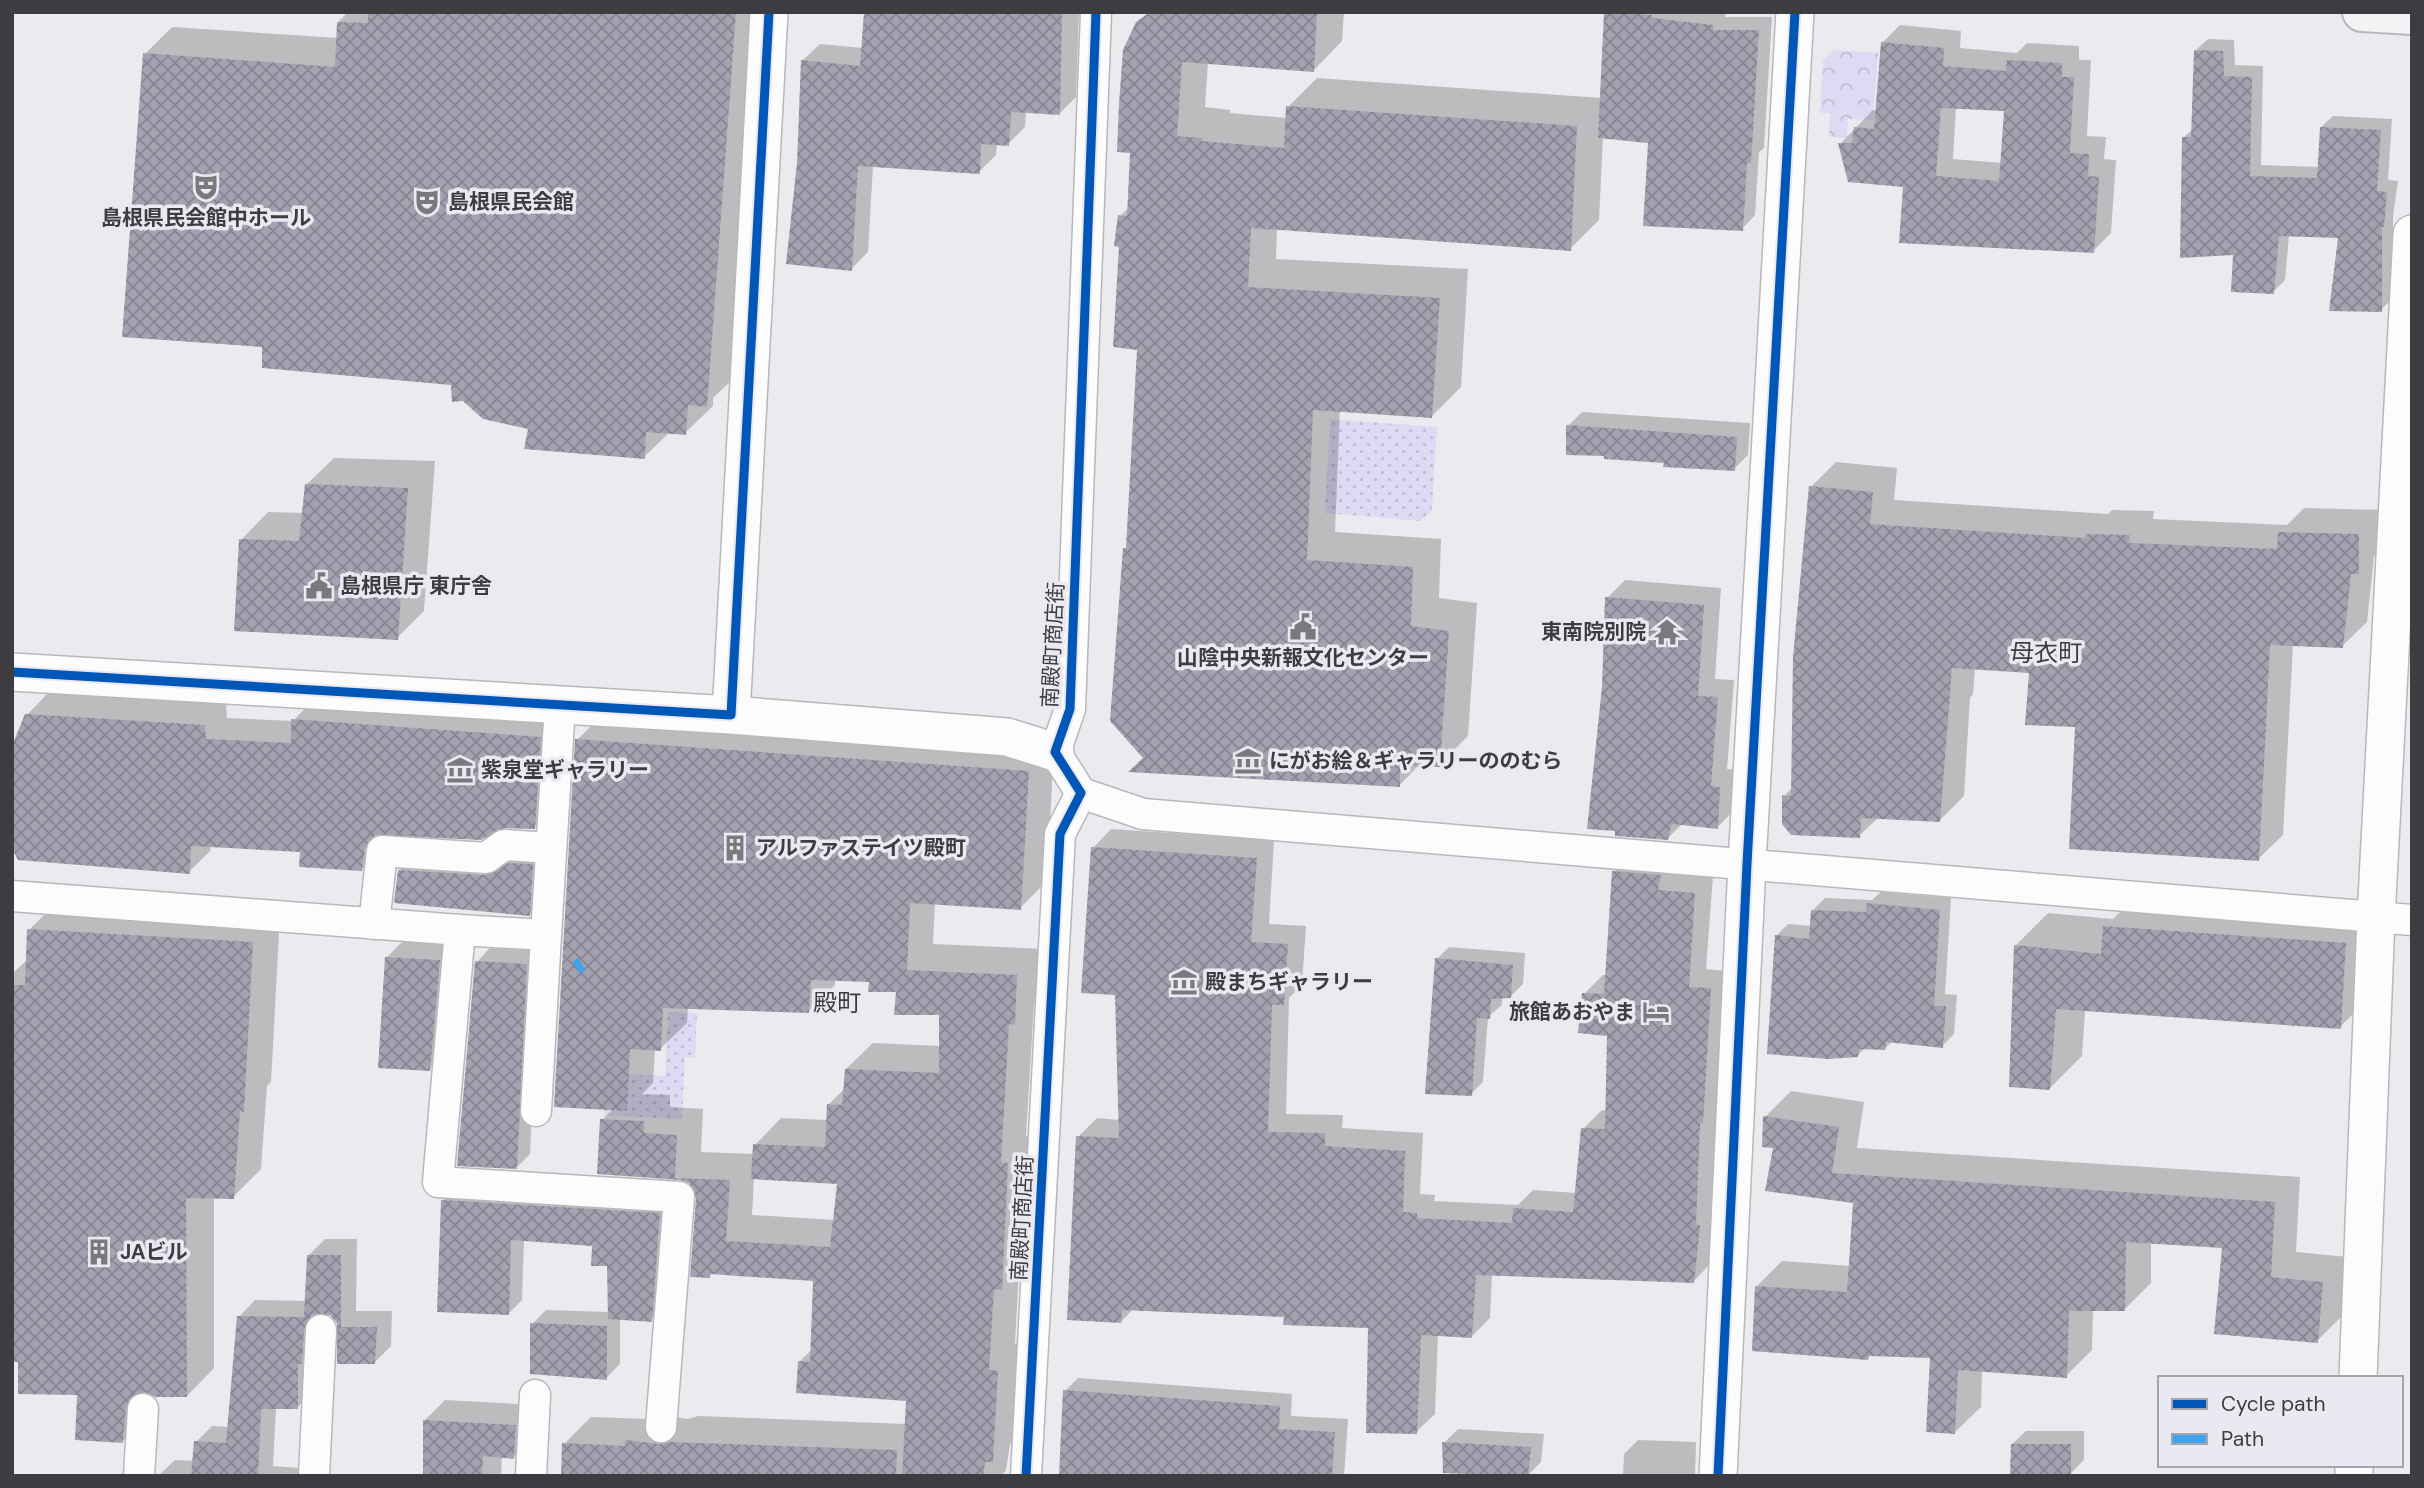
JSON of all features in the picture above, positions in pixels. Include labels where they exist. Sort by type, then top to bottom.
[{"type":"main road","points":[[2362,12],[2412,15]]},
{"type":"street","points":[[730,715],[769,12]]},
{"type":"street","name":"南殿町商店街","points":[[1055,752],[1070,709],[1096,12]]},
{"type":"street","points":[[1718,1476],[1747,864],[1795,12]]},
{"type":"street","points":[[2358,1376],[2376,918],[2406,480],[2412,234]]},
{"type":"street","points":[[12,672],[730,715],[1007,737],[1055,752],[1081,793],[1143,814],[2412,920]]},
{"type":"street","points":[[536,1111],[560,705]]},
{"type":"street","name":"南殿町商店街","points":[[1026,1476],[1060,834],[1081,793]]},
{"type":"street","points":[[374,924],[382,851],[486,858],[504,845],[551,848]]},
{"type":"street","points":[[12,896],[374,924],[546,934]]},
{"type":"street","points":[[460,930],[439,1182],[679,1197],[661,1427]]},
{"type":"street","points":[[314,1476],[321,1330]]},
{"type":"street","points":[[531,1476],[535,1395]]},
{"type":"street","points":[[139,1476],[144,1409]]},
{"type":"green space","points":[[1834,50],[1878,53],[1873,120],[1848,119],[1847,138],[1829,137],[1830,113],[1820,113],[1823,60]]},
{"type":"green space","points":[[1330,419],[1437,427],[1432,511],[1420,521],[1325,513]]},
{"type":"green space","points":[[668,1012],[697,1013],[695,1058],[685,1058],[682,1119],[604,1115],[607,1073],[665,1076]]},
{"type":"building","name":"島根県民会館","points":[[368,12],[736,12],[707,407],[688,405],[686,435],[646,432],[645,459],[524,449],[528,429],[483,419],[463,401],[452,402],[451,385],[262,368],[262,347],[122,337],[143,53],[335,67],[337,22],[368,23]]},
{"type":"building","points":[[864,12],[1062,12],[1060,115],[1011,112],[1009,146],[981,144],[980,174],[858,166],[852,271],[786,264],[797,163],[801,60],[860,66]]},
{"type":"building","points":[[1150,12],[1317,12],[1314,72],[1182,62],[1177,136],[1202,138],[1202,141],[1284,148],[1286,106],[1577,126],[1571,251],[1251,228],[1248,287],[1440,298],[1432,418],[1313,410],[1307,560],[1413,567],[1411,626],[1449,631],[1440,767],[1400,765],[1400,787],[1128,772],[1143,758],[1110,721],[1123,548],[1126,548],[1137,350],[1113,347],[1119,247],[1114,246],[1118,215],[1127,216],[1130,153],[1117,152],[1119,104],[1123,50],[1136,22]]},
{"type":"building","points":[[1604,12],[1652,15],[1652,18],[1713,25],[1713,30],[1759,30],[1751,163],[1747,163],[1743,231],[1643,226],[1648,143],[1598,138]]},
{"type":"building","points":[[1881,42],[1944,48],[1943,66],[2006,71],[2007,60],[2062,63],[2062,77],[2074,77],[2070,153],[2089,154],[2088,176],[2099,177],[2094,253],[1899,243],[1903,187],[1848,182],[1838,143],[1852,143],[1854,127],[1874,129]],"holes":[[[1941,108],[2004,111],[1999,181],[1936,176]]]},
{"type":"building","points":[[2194,50],[2223,51],[2224,76],[2252,77],[2250,176],[2317,178],[2320,127],[2381,130],[2377,191],[2387,192],[2382,227],[2382,312],[2329,311],[2338,238],[2279,236],[2274,294],[2231,292],[2233,255],[2180,258],[2182,137],[2191,137]]},
{"type":"building","points":[[1566,425],[1737,437],[1735,471],[1663,467],[1664,463],[1566,455]]},
{"type":"building","name":"島根県庁 東庁舎","points":[[305,484],[408,488],[398,640],[234,631],[239,539],[299,541]]},
{"type":"building","points":[[1809,486],[1873,492],[1870,524],[2085,538],[2086,534],[2130,535],[2129,543],[2277,549],[2278,532],[2359,534],[2359,574],[2351,574],[2343,648],[2270,645],[2259,861],[2069,849],[2075,727],[2025,725],[2029,673],[1952,668],[1940,822],[1861,818],[1860,838],[1791,835],[1782,824],[1782,795],[1791,796],[1793,657]]},
{"type":"building","points":[[1605,597],[1704,605],[1698,696],[1718,697],[1711,786],[1720,787],[1718,829],[1672,824],[1668,840],[1615,836],[1615,831],[1587,829],[1602,687]]},
{"type":"building","points":[[25,714],[205,725],[206,739],[291,743],[291,719],[541,737],[535,829],[504,828],[481,840],[375,835],[365,848],[362,871],[299,867],[300,852],[191,846],[190,874],[18,860],[12,848],[12,746]]},
{"type":"building","points":[[575,739],[1029,771],[1021,910],[910,903],[907,970],[1017,975],[1015,1025],[1009,1024],[1001,1162],[1008,1163],[1002,1290],[994,1289],[989,1370],[998,1371],[993,1462],[985,1462],[983,1476],[902,1476],[906,1401],[796,1393],[798,1361],[810,1362],[813,1281],[710,1274],[710,1278],[690,1277],[696,1198],[689,1183],[680,1180],[597,1174],[600,1119],[644,1121],[644,1133],[677,1135],[675,1178],[730,1180],[726,1241],[830,1247],[837,1184],[751,1179],[753,1144],[825,1147],[827,1104],[842,1105],[845,1069],[939,1073],[939,1015],[894,1015],[896,992],[868,992],[869,982],[811,980],[809,1013],[663,1008],[661,1051],[630,1049],[627,1111],[554,1107]]},
{"type":"building","points":[[1091,847],[1257,858],[1251,942],[1288,944],[1284,1005],[1272,1005],[1268,1132],[1325,1133],[1325,1146],[1405,1151],[1403,1212],[1417,1213],[1417,1218],[1512,1223],[1513,1208],[1573,1212],[1581,1128],[1605,1129],[1607,1036],[1578,1033],[1582,993],[1604,994],[1612,871],[1661,875],[1658,890],[1695,893],[1689,987],[1711,988],[1703,1123],[1700,1123],[1696,1225],[1700,1225],[1694,1283],[1476,1275],[1472,1338],[1421,1335],[1417,1434],[1366,1433],[1368,1328],[1283,1325],[1284,1317],[1122,1310],[1121,1323],[1067,1320],[1076,1136],[1119,1138],[1115,995],[1081,993]]},
{"type":"building","points":[[509,863],[533,864],[530,916],[394,903],[398,870],[485,875]]},
{"type":"building","points":[[1867,903],[1940,910],[1934,1006],[1946,1006],[1943,1048],[1886,1042],[1885,1050],[1859,1049],[1858,1057],[1828,1059],[1767,1054],[1775,935],[1809,939],[1811,910],[1866,912]]},
{"type":"building","points":[[2103,926],[2346,943],[2341,1029],[2056,1009],[2050,1090],[2009,1087],[2014,945],[2101,954]]},
{"type":"building","points":[[27,929],[253,942],[244,1112],[240,1111],[234,1199],[186,1198],[187,1397],[155,1397],[145,1392],[135,1394],[126,1407],[123,1443],[75,1440],[77,1395],[18,1394],[18,1362],[12,1362],[12,985],[25,985]]},
{"type":"building","points":[[385,957],[440,960],[430,1071],[378,1068]]},
{"type":"building","points":[[1435,958],[1513,965],[1511,998],[1491,999],[1490,1019],[1477,1018],[1472,1096],[1425,1094]]},
{"type":"building","points":[[475,961],[527,964],[517,1169],[457,1166]]},
{"type":"building","points":[[1763,1116],[1839,1127],[1832,1173],[2275,1202],[2271,1277],[2323,1282],[2318,1343],[2214,1334],[2222,1248],[2126,1242],[2125,1311],[2069,1311],[2067,1378],[1958,1370],[1955,1434],[1926,1432],[1930,1358],[1869,1356],[1868,1360],[1752,1351],[1755,1286],[1847,1292],[1853,1203],[1765,1191],[1773,1148],[1762,1147]]},
{"type":"building","points":[[441,1200],[660,1213],[652,1322],[608,1319],[607,1266],[591,1266],[592,1246],[511,1240],[509,1315],[437,1312]]},
{"type":"building","points":[[307,1255],[341,1255],[341,1327],[377,1327],[375,1364],[337,1364],[337,1323],[330,1315],[312,1315],[304,1329],[302,1364],[298,1364],[298,1409],[261,1409],[258,1476],[191,1476],[194,1441],[226,1443],[237,1316],[304,1317]]},
{"type":"building","points":[[530,1323],[607,1326],[607,1380],[530,1374]]},
{"type":"building","points":[[1063,1390],[1280,1406],[1279,1429],[1335,1432],[1332,1476],[1059,1476]]},
{"type":"building","points":[[423,1420],[516,1425],[514,1459],[483,1456],[482,1476],[423,1476]]},
{"type":"building","points":[[625,1440],[660,1444],[670,1442],[897,1450],[896,1476],[561,1476],[562,1443],[625,1446]]},
{"type":"building","points":[[1442,1442],[1531,1447],[1528,1476],[1443,1473]]},
{"type":"building","points":[[2011,1444],[2071,1444],[2071,1476],[2010,1475]]},
{"type":"marked path","points":[[575,960],[584,973]]},
{"type":"cycle path","points":[[12,672],[731,715],[769,12]]},
{"type":"cycle path","points":[[1026,1476],[1060,834],[1081,793],[1055,752],[1070,709],[1096,12]]},
{"type":"cycle path","points":[[1718,1476],[1747,864],[1795,12]]},
{"type":"place","name":"島根県民会館中ホール","points":[[206,187]]},
{"type":"place","name":"島根県民会館","points":[[427,202]]},
{"type":"place","name":"島根県庁 東庁舎","points":[[319,586]]},
{"type":"place","name":"山陰中央新報文化センター","points":[[1303,627]]},
{"type":"place","name":"東南院別院","points":[[1667,632]]},
{"type":"place","name":"にがお絵＆ギャラリーののむら","points":[[1248,761]]},
{"type":"place","name":"紫泉堂ギャラリー","points":[[460,770]]},
{"type":"place","name":"アルファステイツ殿町","points":[[735,848]]},
{"type":"place","name":"殿まちギャラリー","points":[[1184,982]]},
{"type":"place","name":"旅館あおやま","points":[[1656,1012]]},
{"type":"place","name":"JAビル","points":[[99,1252]]},
{"type":"district","name":"母衣町","points":[[2046,653]]},
{"type":"district","name":"殿町","points":[[837,1003]]}]
